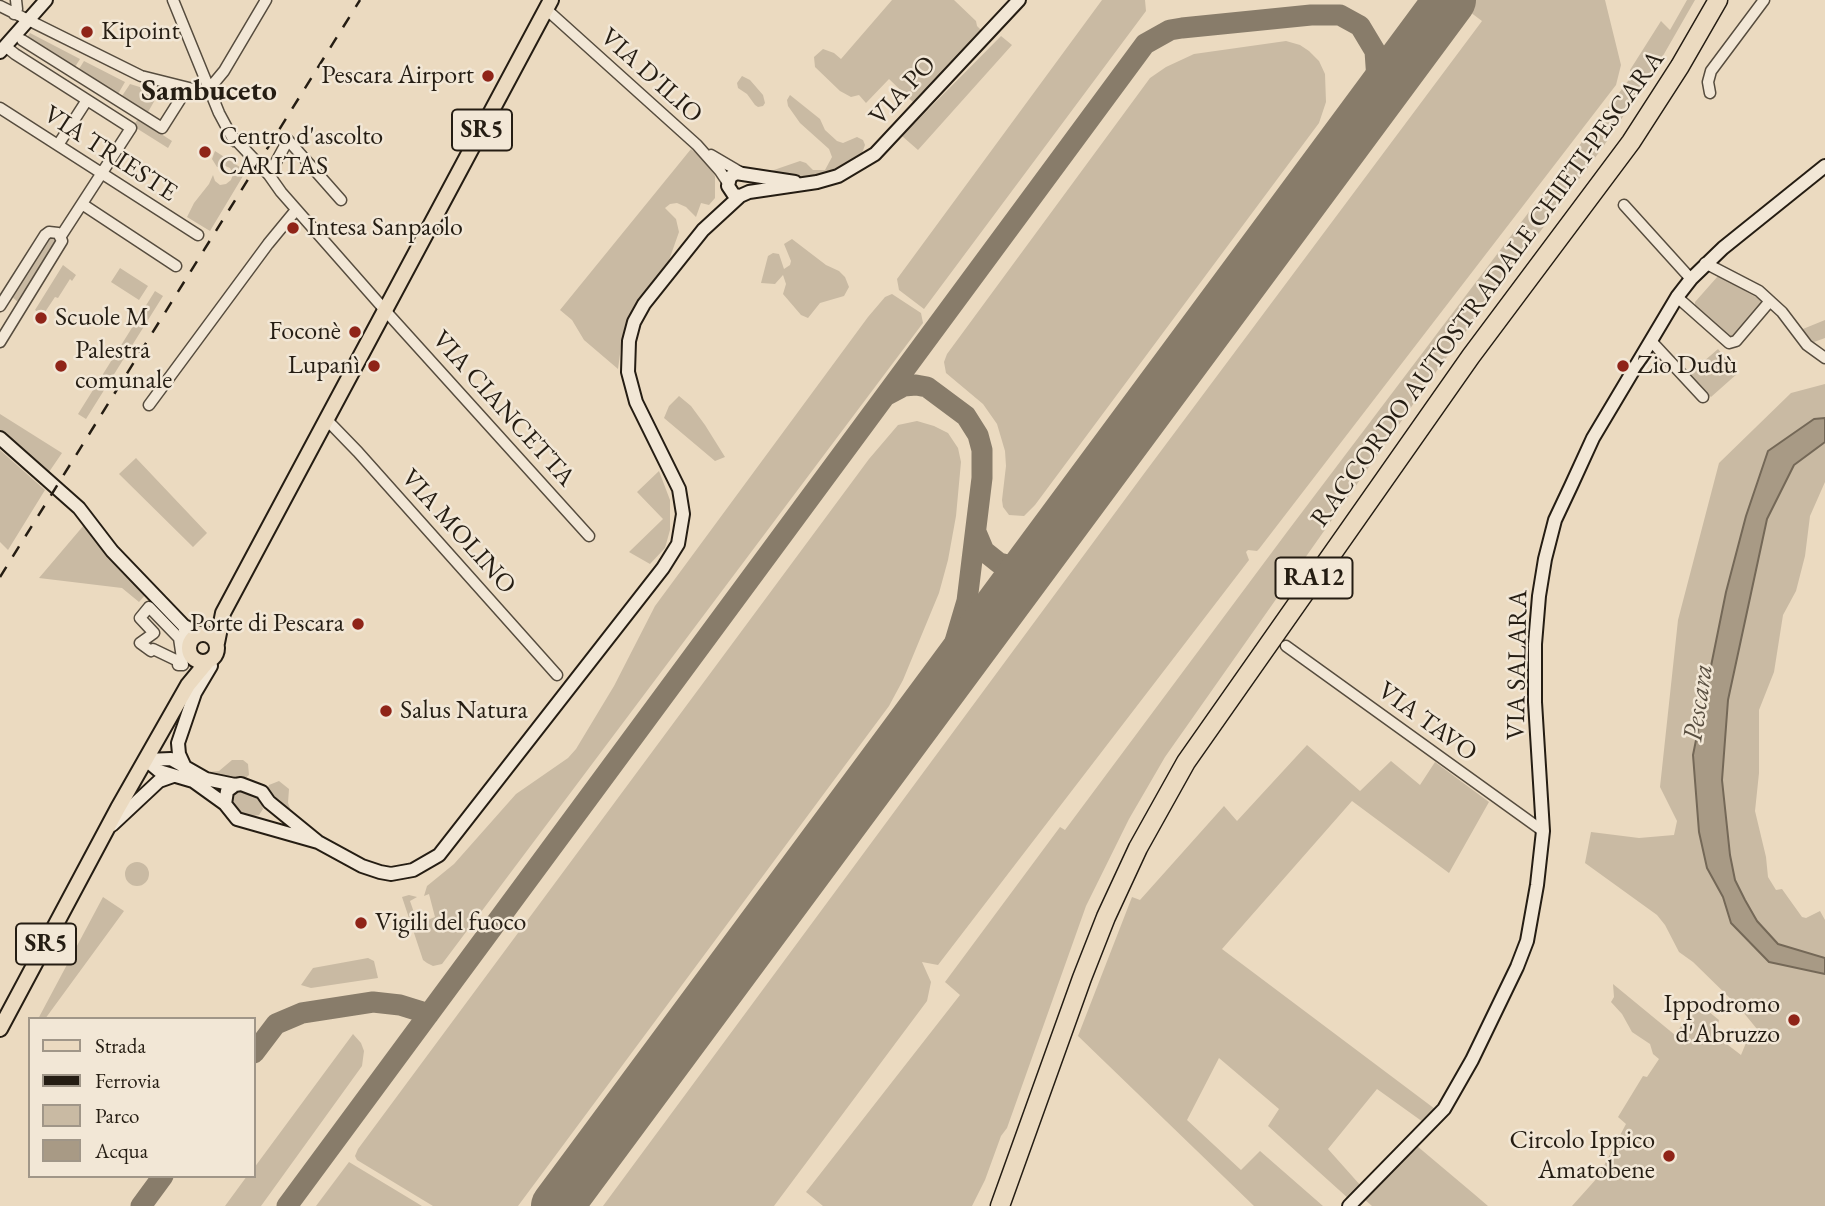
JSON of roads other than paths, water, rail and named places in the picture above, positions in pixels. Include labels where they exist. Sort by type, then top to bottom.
[{"type":"highway","name":"RACCORDO AUTOSTRADALE CHIETI-PESCARA","points":[[989,1206],[1093,918],[1128,843],[1176,758],[1439,382],[1621,136],[1670,62],[1706,0]]},
{"type":"highway","name":"RACCORDO AUTOSTRADALE CHIETI-PESCARA","points":[[1000,1206],[1097,939],[1138,848],[1186,762],[1471,356],[1637,133],[1687,56],[1718,0]]},
{"type":"main road","name":"SR5","points":[[188,685],[188,656],[194,638],[203,634],[223,613],[549,5]]},
{"type":"main road","name":"SR5","points":[[0,1029],[106,830],[188,685],[217,652],[223,613]]},
{"type":"main road","points":[[203,634],[212,637],[217,643]]},
{"type":"main road","points":[[188,656],[200,662],[210,660]]},
{"type":"street","points":[[14,14],[17,9],[16,0]]},
{"type":"street","points":[[0,341],[62,241],[61,236],[131,128],[3,48],[46,0]]},
{"type":"street","points":[[173,0],[219,113],[237,149],[279,190]]},
{"type":"street","points":[[0,6],[141,76],[201,91],[209,89],[223,71],[267,0]]},
{"type":"street","name":"VIA PO","points":[[745,194],[838,176],[875,154],[1019,0]]},
{"type":"street","points":[[1710,93],[1708,82],[1711,71],[1764,0]]},
{"type":"street","name":"VIA D'ILIO","points":[[549,5],[697,145],[716,165],[728,185]]},
{"type":"street","points":[[22,40],[162,128],[181,98]]},
{"type":"street","points":[[58,145],[87,100]]},
{"type":"street","name":"VIA TRIESTE","points":[[0,108],[198,234]]},
{"type":"street","points":[[233,137],[279,190]]},
{"type":"street","points":[[269,176],[288,140],[341,200]]},
{"type":"street","name":"VIA D'ILIO","points":[[697,145],[744,174]]},
{"type":"street","name":"VIA SALARA","points":[[1349,1206],[1437,1117],[1457,1089],[1527,941],[1543,831],[1535,674],[1539,596],[1555,520],[1593,438],[1677,297],[1705,263],[1825,166]]},
{"type":"street","points":[[146,760],[159,771],[180,770],[206,779],[247,785],[262,792],[269,802],[318,842],[362,866],[380,872],[402,873],[432,861],[451,842],[674,554],[680,539],[683,514],[679,489],[636,402],[628,372],[628,348],[644,304],[703,230],[730,177],[744,174],[751,181],[745,194],[703,230]]},
{"type":"street","name":"VIA PO","points":[[744,174],[802,183]]},
{"type":"street","points":[[728,185],[734,195],[745,194]]},
{"type":"street","name":"VIA CIANCETTA","points":[[279,190],[589,536]]},
{"type":"street","points":[[82,204],[176,265]]},
{"type":"street","points":[[1624,205],[1691,279]]},
{"type":"street","points":[[149,405],[296,210]]},
{"type":"street","points":[[0,306],[47,233],[55,232],[61,236]]},
{"type":"street","points":[[1705,263],[1759,291],[1782,312],[1807,345],[1825,358]]},
{"type":"street","points":[[1677,297],[1729,343],[1736,341],[1770,301]]},
{"type":"street","points":[[1651,341],[1703,397]]},
{"type":"street","name":"VIA MOLINO","points":[[327,420],[558,675]]},
{"type":"street","points":[[0,438],[79,508],[112,551],[184,626],[203,634]]},
{"type":"street","points":[[149,607],[179,638],[188,656],[178,665],[178,661],[153,649],[151,651],[140,643],[154,633],[140,618],[149,607]]},
{"type":"street","points":[[184,626],[188,656]]},
{"type":"street","name":"VIA TAVO","points":[[1286,646],[1543,831]]},
{"type":"street","points":[[210,660],[181,732],[178,748],[180,770],[225,804],[237,819],[318,842]]},
{"type":"street","points":[[106,830],[159,781],[180,770]]},
{"type":"street","points":[[225,804],[227,791],[234,785]]},
{"type":"street","points":[[257,824],[267,814],[269,802]]},
{"type":"water","name":"Pescara","points":[[1825,418],[1825,442],[1794,465],[1767,519],[1728,700],[1722,780],[1730,855],[1735,880],[1745,900],[1757,921],[1778,944],[1825,958],[1825,974],[1769,962],[1731,923],[1723,897],[1707,868],[1699,832],[1693,755],[1726,592],[1746,516],[1768,451],[1814,419]]},
{"type":"railway","points":[[0,577],[360,0]]},
{"type":"place","name":"Kipoint","points":[[87,32]]},
{"type":"place","name":"Pescara Airport","points":[[488,76]]},
{"type":"place","name":"Centro d'ascolto CARITAS","points":[[205,152]]},
{"type":"place","name":"Intesa Sanpaolo","points":[[293,228]]},
{"type":"place","name":"Scuole M","points":[[41,318]]},
{"type":"place","name":"Foconè","points":[[355,332]]},
{"type":"place","name":"Palestra comunale","points":[[61,366]]},
{"type":"place","name":"Lupanì","points":[[374,366]]},
{"type":"place","name":"Zio Dudù","points":[[1623,366]]},
{"type":"place","name":"Porte di Pescara","points":[[358,624]]},
{"type":"place","name":"Salus Natura","points":[[386,711]]},
{"type":"place","name":"Vigili del fuoco","points":[[361,923]]},
{"type":"place","name":"Ippodromo d'Abruzzo","points":[[1794,1020]]},
{"type":"place","name":"Circolo Ippico Amatobene","points":[[1669,1156]]},
{"type":"district","name":"Sambuceto","points":[[209,92]]}]
